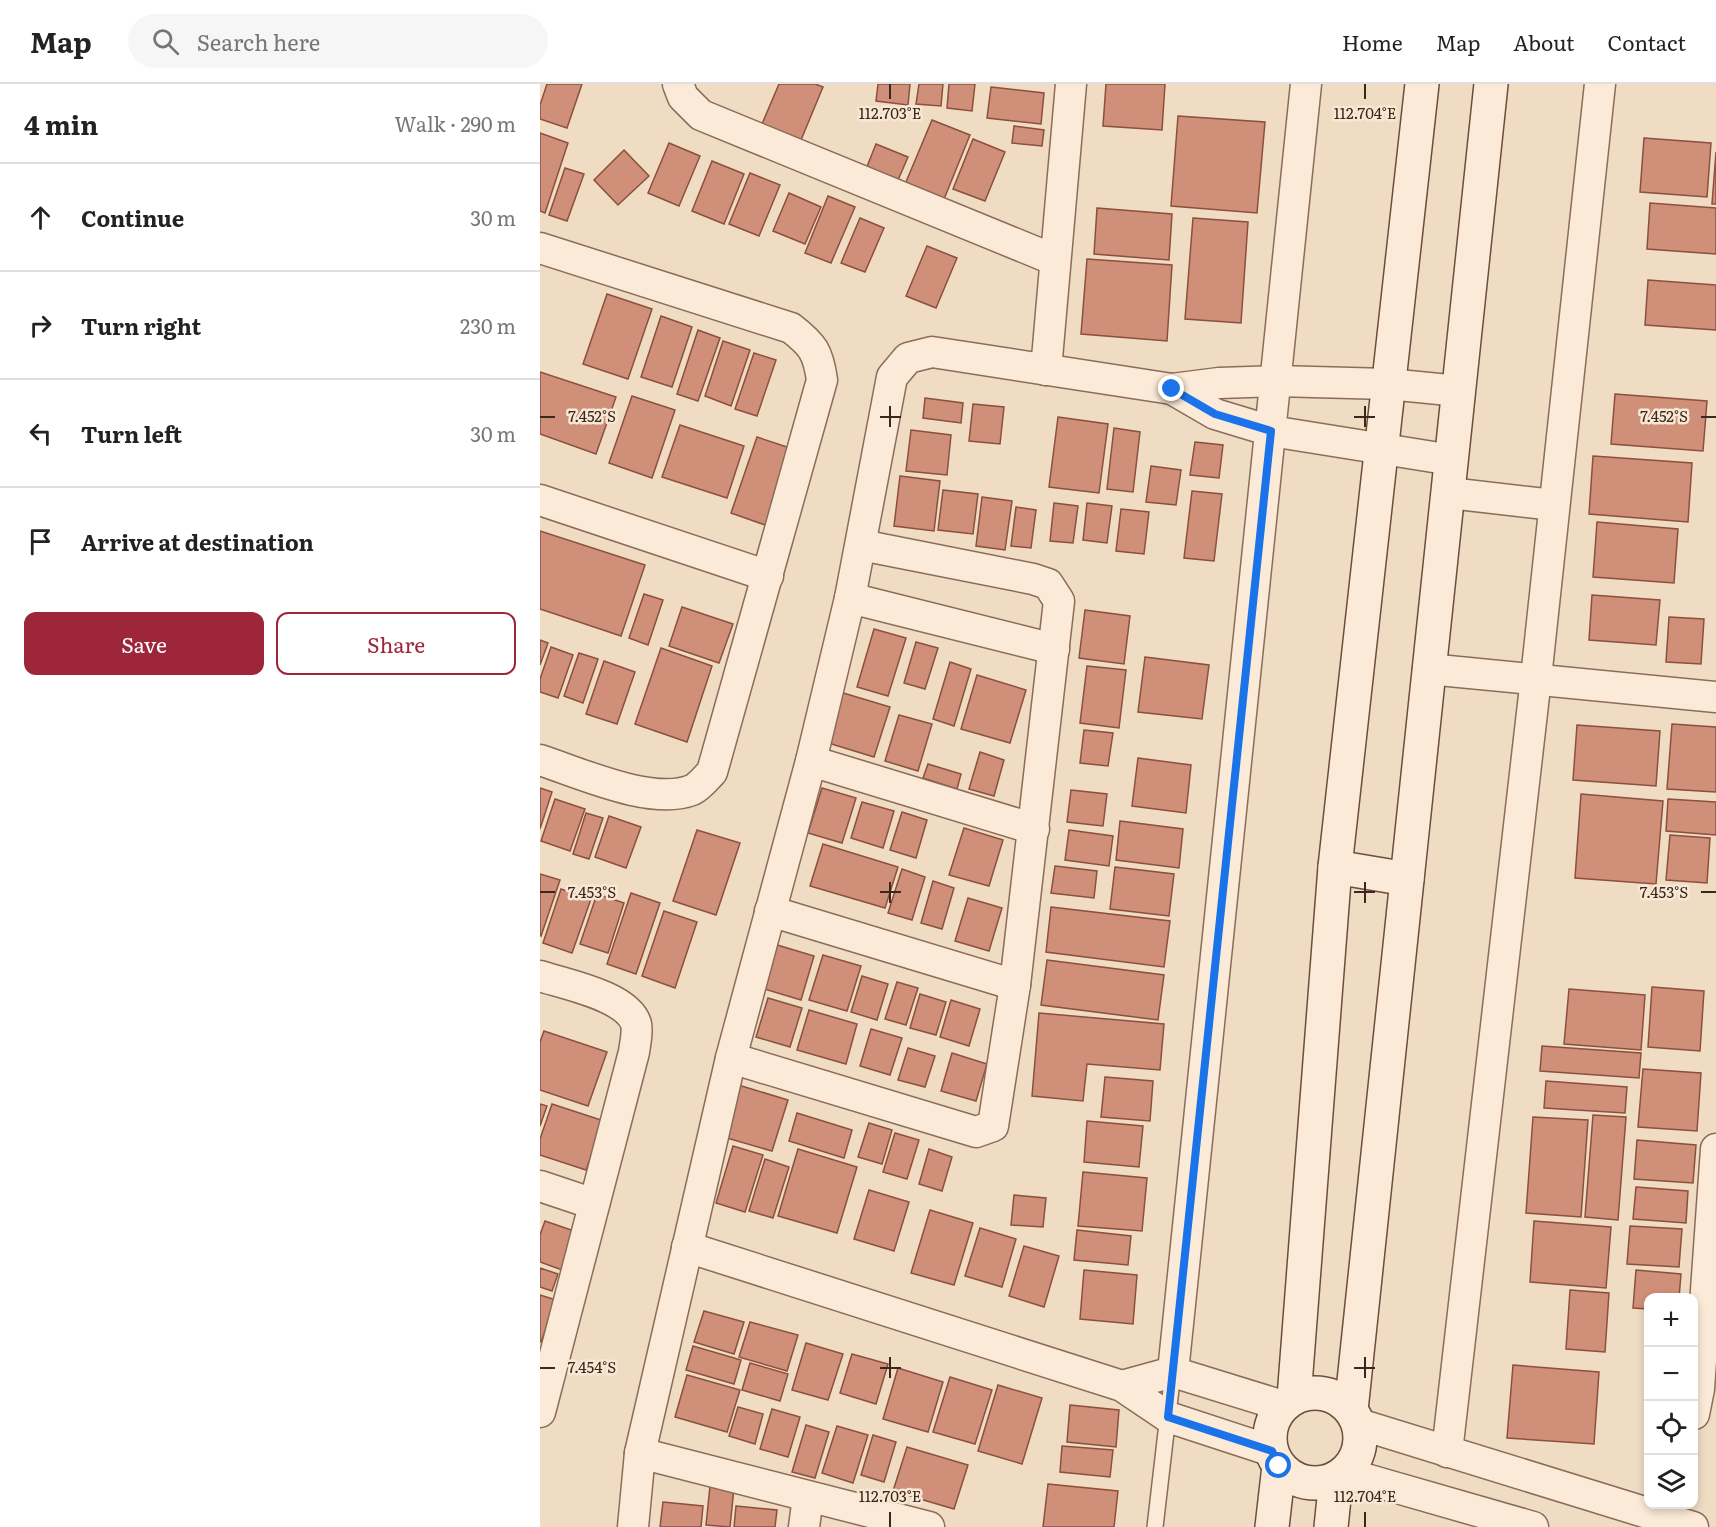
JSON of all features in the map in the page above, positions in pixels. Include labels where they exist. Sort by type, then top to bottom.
[{"type":"main road","points":[[1289,1402],[1335,867],[1422,84]]},
{"type":"main road","points":[[1275,1459],[1288,1475],[1305,1482],[1324,1483],[1340,1476],[1356,1459],[1361,1442],[1355,1417],[1428,669],[1449,493],[1491,84]]},
{"type":"main road","points":[[1335,867],[1407,879]]},
{"type":"main road","points":[[1272,1527],[1275,1459],[1270,1435],[1274,1419],[1289,1402],[1310,1393],[1325,1394],[1340,1400],[1355,1417]]},
{"type":"main road","points":[[1331,1527],[1340,1476]]},
{"type":"street","points":[[678,84],[683,96],[701,115],[1055,260]]},
{"type":"street","points":[[1046,370],[1071,84]]},
{"type":"street","points":[[1173,1372],[1306,84]]},
{"type":"street","points":[[1447,1452],[1536,678],[1600,84]]},
{"type":"street","points":[[540,249],[791,328],[811,344],[819,358],[822,380],[712,772],[694,790],[673,796],[647,794],[540,760]]},
{"type":"street","points":[[633,1527],[640,1453],[731,1058],[811,761],[850,598],[892,377],[908,358],[932,352],[1172,389],[1219,383],[1276,381],[1388,384],[1459,391]]},
{"type":"street","points":[[1172,389],[1215,414],[1271,431],[1452,460]]},
{"type":"street","points":[[1449,493],[1554,505]]},
{"type":"street","points":[[540,500],[768,576]]},
{"type":"street","points":[[731,1058],[967,1130],[984,1131],[993,1126],[1015,986],[1059,601],[1048,584],[1034,579],[861,545]]},
{"type":"street","points":[[850,598],[1054,649]]},
{"type":"street","points":[[1428,669],[1716,697]]},
{"type":"street","points":[[811,761],[1034,829]]},
{"type":"street","points":[[770,911],[1015,986]]},
{"type":"street","points":[[540,976],[599,994],[624,1007],[636,1023],[634,1053],[544,1380],[540,1412]]},
{"type":"street","points":[[1698,1376],[1716,1149]]},
{"type":"street","points":[[540,1186],[594,1204]]},
{"type":"street","points":[[687,1247],[1122,1386],[1168,1417],[1275,1459]]},
{"type":"street","points":[[1698,1395],[1716,1341]]},
{"type":"street","points":[[1122,1386],[1173,1372],[1289,1402]]},
{"type":"street","points":[[1355,1417],[1447,1452],[1678,1517]]},
{"type":"street","points":[[640,1453],[929,1527]]},
{"type":"street","points":[[1340,1476],[1457,1516],[1533,1527]]},
{"type":"street","points":[[804,1527],[808,1497]]},
{"type":"lane","points":[[1155,1527],[1173,1372]]},
{"type":"building","points":[[547,84],[582,84],[567,128],[540,119],[540,105]]},
{"type":"building","points":[[779,84],[815,84],[823,87],[801,140],[762,124]]},
{"type":"building","points":[[878,84],[910,84],[908,105],[876,101]]},
{"type":"building","points":[[919,84],[943,84],[941,106],[916,104]]},
{"type":"building","points":[[949,84],[975,84],[972,111],[947,108]]},
{"type":"building","points":[[1106,84],[1165,84],[1162,130],[1103,126]]},
{"type":"building","points":[[991,87],[1044,93],[1041,124],[987,118]]},
{"type":"building","points":[[1178,116],[1265,122],[1257,213],[1171,206]]},
{"type":"building","points":[[932,120],[970,135],[942,204],[903,189]]},
{"type":"building","points":[[1014,126],[1044,130],[1042,146],[1012,143]]},
{"type":"building","points":[[540,133],[568,143],[545,213],[540,211]]},
{"type":"building","points":[[1644,138],[1711,143],[1707,197],[1640,192]]},
{"type":"building","points":[[973,139],[1005,152],[985,201],[953,189]]},
{"type":"building","points":[[669,143],[700,156],[679,206],[648,193]]},
{"type":"building","points":[[876,144],[908,157],[895,187],[864,174]]},
{"type":"building","points":[[624,150],[649,176],[618,205],[594,180]]},
{"type":"building","points":[[1716,152],[1716,204],[1712,204]]},
{"type":"building","points":[[712,161],[744,174],[724,224],[692,211]]},
{"type":"building","points":[[565,168],[584,174],[567,221],[549,215]]},
{"type":"building","points":[[750,173],[780,185],[759,236],[729,224]]},
{"type":"building","points":[[789,193],[821,207],[805,244],[773,231]]},
{"type":"building","points":[[828,196],[855,207],[831,263],[805,253]]},
{"type":"building","points":[[1650,203],[1716,208],[1716,254],[1647,249]]},
{"type":"building","points":[[1097,208],[1172,214],[1169,260],[1094,254]]},
{"type":"building","points":[[860,218],[884,228],[865,272],[841,263]]},
{"type":"building","points":[[1193,218],[1248,222],[1241,323],[1185,319]]},
{"type":"building","points":[[927,246],[957,258],[936,308],[906,296]]},
{"type":"building","points":[[1087,259],[1172,265],[1167,341],[1081,334]]},
{"type":"building","points":[[1648,280],[1716,285],[1716,330],[1645,325]]},
{"type":"building","points":[[607,294],[652,309],[628,379],[583,364]]},
{"type":"building","points":[[661,316],[692,327],[672,387],[641,377]]},
{"type":"building","points":[[698,330],[720,338],[698,401],[677,394]]},
{"type":"building","points":[[723,341],[750,350],[731,406],[705,396]]},
{"type":"building","points":[[754,353],[776,360],[757,416],[735,409]]},
{"type":"building","points":[[540,372],[616,397],[596,454],[540,434]]},
{"type":"building","points":[[1615,394],[1707,401],[1703,451],[1611,444]]},
{"type":"building","points":[[632,396],[675,410],[652,478],[609,463]]},
{"type":"building","points":[[925,398],[963,403],[961,423],[923,418]]},
{"type":"building","points":[[973,404],[1004,407],[1000,444],[969,441]]},
{"type":"building","points":[[1058,417],[1108,424],[1099,493],[1049,487]]},
{"type":"building","points":[[680,425],[744,446],[727,498],[662,477]]},
{"type":"building","points":[[1114,428],[1140,432],[1133,492],[1107,489]]},
{"type":"building","points":[[911,430],[951,435],[947,475],[906,471]]},
{"type":"building","points":[[757,437],[793,449],[768,526],[731,513]]},
{"type":"building","points":[[1195,442],[1223,445],[1219,478],[1190,475]]},
{"type":"building","points":[[1593,456],[1692,463],[1688,522],[1589,514]]},
{"type":"building","points":[[1151,466],[1181,470],[1176,505],[1146,502]]},
{"type":"building","points":[[900,476],[940,481],[934,531],[894,526]]},
{"type":"building","points":[[943,490],[978,494],[973,534],[938,530]]},
{"type":"building","points":[[1192,491],[1222,494],[1214,561],[1184,558]]},
{"type":"building","points":[[982,497],[1012,501],[1005,550],[976,546]]},
{"type":"building","points":[[1054,503],[1078,506],[1073,543],[1050,541]]},
{"type":"building","points":[[1087,503],[1112,506],[1107,543],[1083,540]]},
{"type":"building","points":[[1016,507],[1036,510],[1031,548],[1011,546]]},
{"type":"building","points":[[1121,509],[1149,512],[1144,554],[1116,551]]},
{"type":"building","points":[[1597,522],[1678,529],[1674,583],[1593,577]]},
{"type":"building","points":[[540,531],[645,565],[621,636],[540,609]]},
{"type":"building","points":[[644,594],[663,600],[648,645],[629,638]]},
{"type":"building","points":[[1592,595],[1660,600],[1656,645],[1589,640]]},
{"type":"building","points":[[682,607],[733,624],[719,663],[669,646]]},
{"type":"building","points":[[1085,610],[1130,616],[1124,664],[1079,658]]},
{"type":"building","points":[[1669,617],[1704,619],[1701,664],[1666,662]]},
{"type":"building","points":[[874,629],[906,638],[888,696],[857,687]]},
{"type":"building","points":[[540,640],[548,643],[540,665]]},
{"type":"building","points":[[916,642],[938,648],[925,689],[904,683]]},
{"type":"building","points":[[551,647],[573,655],[558,698],[540,692],[540,679]]},
{"type":"building","points":[[661,648],[712,666],[687,742],[635,724]]},
{"type":"building","points":[[579,653],[598,659],[583,703],[564,696]]},
{"type":"building","points":[[1145,657],[1209,665],[1202,719],[1138,712]]},
{"type":"building","points":[[604,661],[635,672],[617,724],[586,714]]},
{"type":"building","points":[[950,662],[971,669],[954,726],[933,719]]},
{"type":"building","points":[[1087,666],[1126,670],[1119,728],[1080,723]]},
{"type":"building","points":[[977,675],[1026,690],[1010,743],[961,729]]},
{"type":"building","points":[[840,692],[890,707],[874,757],[825,742]]},
{"type":"building","points":[[899,715],[932,724],[918,771],[885,761]]},
{"type":"building","points":[[1672,724],[1716,727],[1716,792],[1667,789]]},
{"type":"building","points":[[1577,725],[1660,731],[1656,786],[1573,780]]},
{"type":"building","points":[[1084,730],[1113,733],[1108,766],[1080,763]]},
{"type":"building","points":[[980,752],[1004,760],[994,796],[969,789]]},
{"type":"building","points":[[1138,758],[1191,765],[1186,813],[1132,806]]},
{"type":"building","points":[[928,764],[961,774],[957,789],[923,778]]},
{"type":"building","points":[[540,788],[552,792],[540,829]]},
{"type":"building","points":[[822,788],[856,798],[842,843],[808,833]]},
{"type":"building","points":[[1071,790],[1107,794],[1103,826],[1067,822]]},
{"type":"building","points":[[1581,794],[1663,801],[1656,884],[1575,878]]},
{"type":"building","points":[[555,799],[585,809],[570,851],[541,841]]},
{"type":"building","points":[[1668,799],[1716,802],[1716,835],[1666,831]]},
{"type":"building","points":[[862,802],[894,811],[883,848],[851,838]]},
{"type":"building","points":[[902,812],[927,820],[916,858],[890,850]]},
{"type":"building","points":[[586,813],[603,818],[589,859],[573,854]]},
{"type":"building","points":[[609,816],[641,827],[626,868],[595,857]]},
{"type":"building","points":[[1120,821],[1183,829],[1179,868],[1116,860]]},
{"type":"building","points":[[964,828],[1003,840],[989,886],[949,875]]},
{"type":"building","points":[[697,830],[740,843],[716,915],[673,901]]},
{"type":"building","points":[[1069,830],[1113,836],[1109,866],[1065,860]]},
{"type":"building","points":[[1670,835],[1710,838],[1707,883],[1666,880]]},
{"type":"building","points":[[823,844],[898,867],[885,908],[810,886]]},
{"type":"building","points":[[1055,866],[1097,871],[1094,898],[1051,893]]},
{"type":"building","points":[[1115,867],[1174,874],[1169,916],[1110,909]]},
{"type":"building","points":[[902,869],[925,877],[912,920],[888,913]]},
{"type":"building","points":[[540,874],[560,880],[541,936],[540,935]]},
{"type":"building","points":[[933,881],[954,888],[942,929],[921,923]]},
{"type":"building","points":[[561,889],[591,899],[572,953],[543,943]]},
{"type":"building","points":[[631,893],[660,903],[636,974],[607,964]]},
{"type":"building","points":[[597,894],[624,903],[608,953],[580,944]]},
{"type":"building","points":[[968,898],[1002,908],[989,951],[955,941]]},
{"type":"building","points":[[1051,907],[1170,921],[1164,967],[1046,952]]},
{"type":"building","points":[[664,911],[697,922],[675,988],[642,976]]},
{"type":"building","points":[[774,944],[814,956],[801,1000],[761,988]]},
{"type":"building","points":[[823,955],[861,966],[847,1011],[809,1000]]},
{"type":"building","points":[[1047,960],[1164,975],[1158,1020],[1041,1005]]},
{"type":"building","points":[[862,976],[888,984],[877,1020],[851,1012]]},
{"type":"building","points":[[897,982],[918,988],[906,1025],[885,1019]]},
{"type":"building","points":[[1652,987],[1704,991],[1700,1051],[1648,1047]]},
{"type":"building","points":[[1569,989],[1645,995],[1641,1050],[1564,1044]]},
{"type":"building","points":[[920,994],[946,1002],[936,1035],[910,1028]]},
{"type":"building","points":[[768,998],[802,1008],[790,1047],[756,1037]]},
{"type":"building","points":[[951,1000],[980,1009],[969,1046],[940,1037]]},
{"type":"building","points":[[809,1010],[857,1024],[846,1064],[797,1050]]},
{"type":"building","points":[[1039,1013],[1164,1024],[1160,1070],[1087,1064],[1083,1101],[1032,1096]]},
{"type":"building","points":[[871,1029],[902,1038],[890,1075],[860,1066]]},
{"type":"building","points":[[544,1031],[607,1052],[588,1106],[540,1090],[540,1042]]},
{"type":"building","points":[[1542,1046],[1641,1053],[1639,1078],[1540,1071]]},
{"type":"building","points":[[908,1048],[935,1056],[925,1087],[898,1080]]},
{"type":"building","points":[[952,1053],[987,1064],[976,1101],[941,1091]]},
{"type":"building","points":[[1643,1069],[1701,1073],[1697,1131],[1638,1127]]},
{"type":"building","points":[[1105,1077],[1153,1081],[1150,1121],[1101,1117]]},
{"type":"building","points":[[1546,1081],[1627,1087],[1625,1113],[1544,1108]]},
{"type":"building","points":[[735,1084],[788,1100],[772,1151],[720,1136]]},
{"type":"building","points":[[540,1104],[547,1106],[540,1126]]},
{"type":"building","points":[[552,1104],[604,1121],[586,1170],[540,1155],[540,1139]]},
{"type":"building","points":[[797,1113],[852,1130],[844,1158],[789,1141]]},
{"type":"building","points":[[1593,1115],[1626,1117],[1618,1220],[1585,1217]]},
{"type":"building","points":[[1533,1117],[1588,1120],[1581,1217],[1526,1213]]},
{"type":"building","points":[[1087,1121],[1143,1126],[1139,1167],[1084,1162]]},
{"type":"building","points":[[869,1123],[892,1130],[882,1164],[858,1157]]},
{"type":"building","points":[[895,1133],[919,1140],[907,1179],[883,1172]]},
{"type":"building","points":[[1637,1140],[1696,1145],[1693,1183],[1634,1179]]},
{"type":"building","points":[[733,1146],[763,1155],[745,1212],[716,1203]]},
{"type":"building","points":[[798,1149],[857,1167],[837,1233],[778,1216]]},
{"type":"building","points":[[929,1149],[952,1157],[942,1191],[919,1184]]},
{"type":"building","points":[[765,1159],[789,1167],[773,1218],[749,1211]]},
{"type":"building","points":[[1083,1172],[1147,1178],[1142,1231],[1078,1226]]},
{"type":"building","points":[[1636,1187],[1688,1191],[1686,1223],[1633,1219]]},
{"type":"building","points":[[869,1190],[909,1202],[894,1251],[854,1239]]},
{"type":"building","points":[[1014,1195],[1046,1198],[1043,1227],[1011,1225]]},
{"type":"building","points":[[930,1210],[973,1223],[954,1285],[911,1273]]},
{"type":"building","points":[[545,1221],[577,1232],[565,1271],[540,1262],[540,1235]]},
{"type":"building","points":[[1534,1221],[1611,1227],[1606,1288],[1530,1282]]},
{"type":"building","points":[[1630,1226],[1682,1229],[1679,1267],[1627,1264]]},
{"type":"building","points":[[980,1228],[1016,1239],[1002,1287],[965,1276]]},
{"type":"building","points":[[1077,1230],[1131,1236],[1128,1265],[1074,1260]]},
{"type":"building","points":[[1024,1246],[1059,1256],[1044,1307],[1009,1296]]},
{"type":"building","points":[[540,1268],[558,1274],[552,1291],[540,1287]]},
{"type":"building","points":[[1084,1270],[1137,1275],[1133,1324],[1080,1319]]},
{"type":"building","points":[[1636,1270],[1681,1274],[1679,1293],[1644,1293],[1644,1309],[1633,1308]]},
{"type":"building","points":[[1570,1290],[1609,1293],[1605,1352],[1566,1349]]},
{"type":"building","points":[[540,1295],[556,1300],[541,1342],[540,1342]]},
{"type":"building","points":[[704,1311],[744,1322],[734,1354],[694,1342]]},
{"type":"building","points":[[750,1322],[798,1335],[787,1371],[739,1357]]},
{"type":"building","points":[[806,1343],[843,1354],[828,1400],[792,1390]]},
{"type":"building","points":[[693,1346],[741,1360],[734,1384],[686,1370]]},
{"type":"building","points":[[852,1354],[888,1364],[876,1404],[840,1393]]},
{"type":"building","points":[[750,1363],[788,1374],[780,1401],[742,1390]]},
{"type":"building","points":[[1513,1365],[1599,1372],[1594,1444],[1507,1438]]},
{"type":"building","points":[[898,1368],[943,1382],[928,1432],[883,1419]]},
{"type":"building","points":[[687,1375],[740,1390],[727,1432],[675,1417]]},
{"type":"building","points":[[950,1377],[992,1390],[975,1444],[933,1432]]},
{"type":"building","points":[[998,1385],[1042,1398],[1022,1464],[978,1451]]},
{"type":"building","points":[[1070,1405],[1119,1410],[1116,1447],[1067,1442]]},
{"type":"building","points":[[738,1407],[763,1414],[755,1444],[729,1436]]},
{"type":"building","points":[[772,1409],[800,1417],[788,1457],[760,1449]]},
{"type":"building","points":[[806,1425],[829,1432],[815,1478],[792,1472]]},
{"type":"building","points":[[837,1426],[868,1435],[853,1483],[822,1473]]},
{"type":"building","points":[[873,1435],[896,1442],[884,1482],[861,1475]]},
{"type":"building","points":[[1062,1446],[1113,1450],[1110,1477],[1060,1472]]},
{"type":"building","points":[[907,1447],[968,1465],[954,1509],[893,1491]]},
{"type":"building","points":[[1048,1484],[1118,1491],[1114,1527],[1043,1527]]},
{"type":"building","points":[[710,1486],[734,1488],[730,1527],[706,1525]]},
{"type":"building","points":[[663,1502],[703,1506],[701,1527],[660,1527]]},
{"type":"building","points":[[736,1506],[777,1510],[775,1527],[734,1527]]},
{"type":"route","points":[[1172,389],[1215,414],[1271,431],[1168,1417],[1272,1451],[1279,1466]]}]
